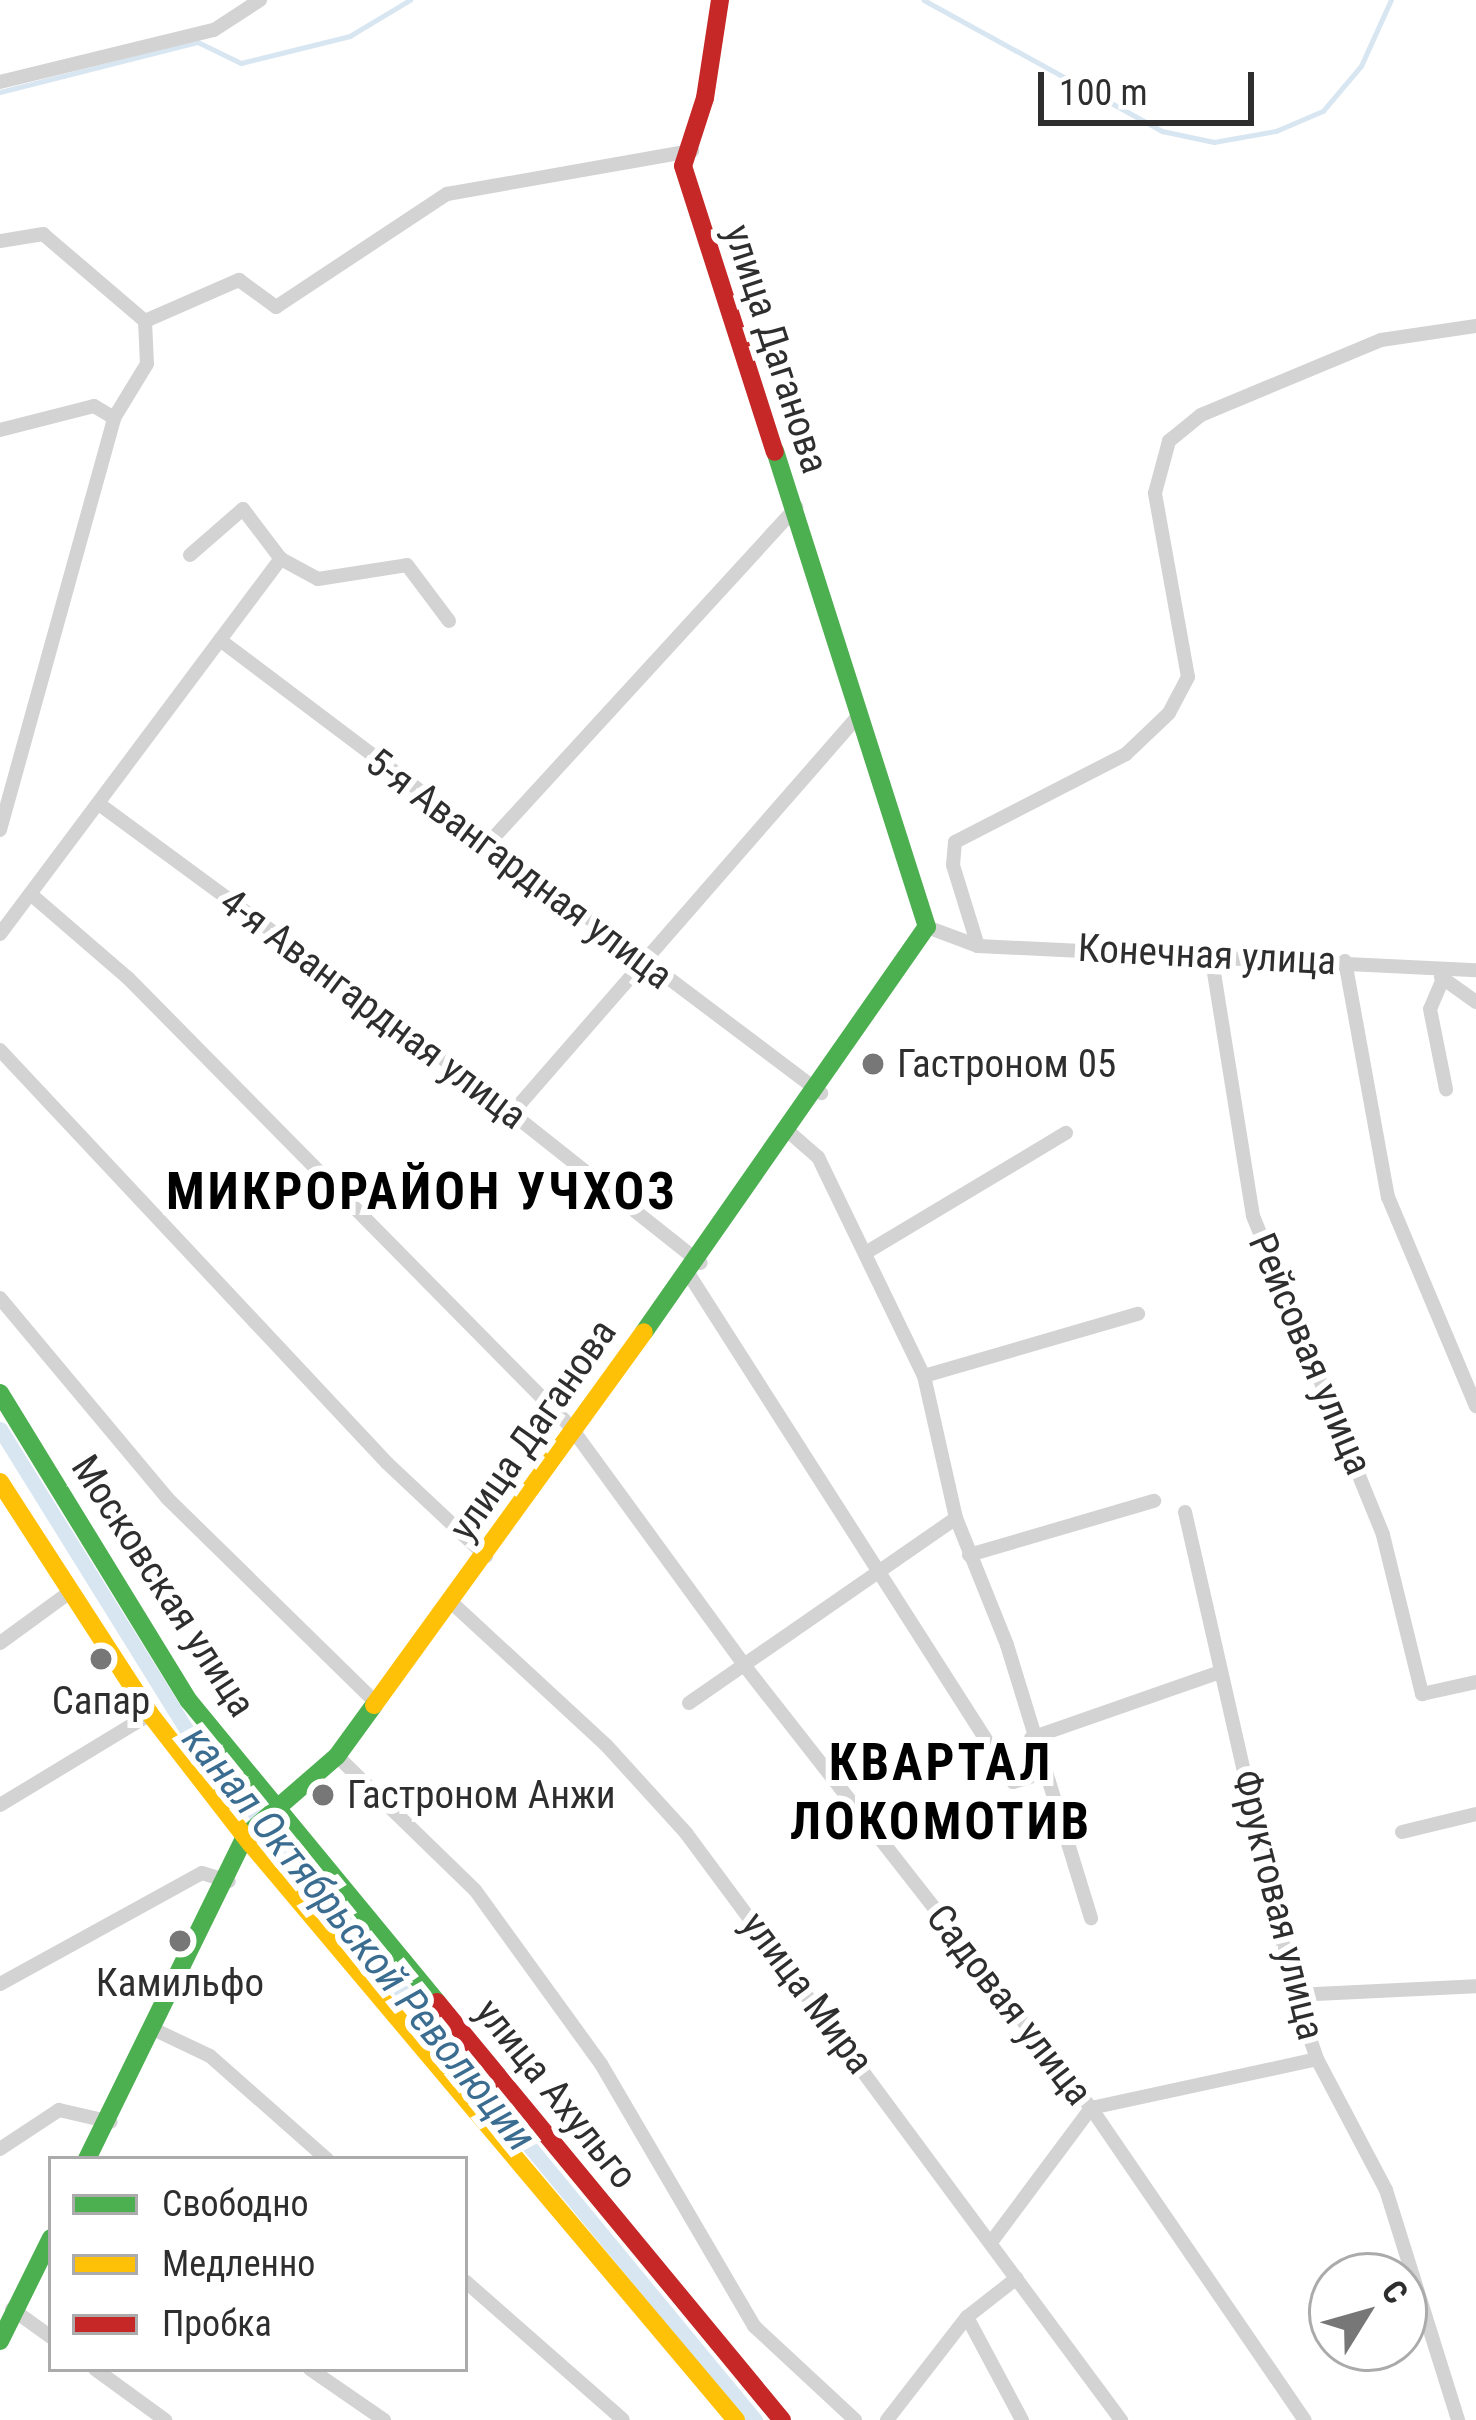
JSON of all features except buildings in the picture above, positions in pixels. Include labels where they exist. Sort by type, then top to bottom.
[{"type":"main road","name":"улица Даганова","points":[[91,2156],[248,1840],[339,1758],[572,1428],[791,1133],[928,928],[688,165],[723,0]]},
{"type":"main road","name":"Московская улица","points":[[0,1393],[189,1701],[282,1812]]},
{"type":"main road","points":[[0,1482],[150,1714],[248,1840],[736,2420]]},
{"type":"main road","name":"улица Ахульго","points":[[282,1812],[782,2420]]},
{"type":"main road","points":[[0,2337],[48,2240]]},
{"type":"street","points":[[0,82],[214,30],[260,0]]},
{"type":"street","points":[[145,321],[239,280],[275,307],[447,194],[690,151]]},
{"type":"street","points":[[0,241],[43,234],[145,321],[147,364],[114,418],[0,830]]},
{"type":"street","points":[[979,946],[953,866],[955,842],[1126,754],[1169,712],[1188,676],[1155,493],[1169,441],[1201,415],[1381,340],[1476,326]]},
{"type":"street","points":[[0,430],[94,406],[114,418]]},
{"type":"street","points":[[485,847],[795,508]]},
{"type":"street","points":[[190,555],[243,509],[281,559],[318,579],[407,565],[449,621]]},
{"type":"street","points":[[0,934],[34,897],[281,559]]},
{"type":"street","name":"5-я Авангардная улица","points":[[220,640],[485,847],[819,1092]]},
{"type":"street","points":[[512,1113],[861,714]]},
{"type":"street","name":"4-я Авангардная улица","points":[[99,804],[512,1113],[694,1268],[1013,1782],[1042,1773]]},
{"type":"street","name":"Садовая улица","points":[[34,897],[128,978],[572,1428],[744,1665],[1091,2108],[1305,2420]]},
{"type":"street","name":"Конечная улица","points":[[928,928],[979,946],[1345,962],[1439,974],[1476,1002]]},
{"type":"street","name":"Рейсовая улица","points":[[1211,954],[1253,1216],[1383,1535],[1422,1694],[1476,1682]]},
{"type":"street","points":[[1345,962],[1388,1197],[1476,1406]]},
{"type":"street","points":[[1446,1089],[1430,1009],[1439,974],[1476,970]]},
{"type":"street","points":[[0,1049],[306,1379],[486,1556]]},
{"type":"street","points":[[791,1133],[818,1157],[924,1376],[956,1518],[1007,1646],[1030,1738],[1091,1918]]},
{"type":"street","points":[[867,1252],[1066,1133]]},
{"type":"street","points":[[0,1298],[166,1498],[375,1703]]},
{"type":"street","points":[[924,1376],[1138,1314]]},
{"type":"street","points":[[969,1555],[1154,1501]]},
{"type":"street","name":"Фруктовая улица","points":[[1185,1512],[1295,1995],[1318,2059],[1386,2189],[1458,2420]]},
{"type":"street","points":[[689,1702],[956,1518]]},
{"type":"street","points":[[0,1642],[70,1592]]},
{"type":"street","name":"улица Мира","points":[[452,1604],[606,1744],[686,1833],[1121,2420]]},
{"type":"street","points":[[1030,1738],[1220,1672]]},
{"type":"street","points":[[0,1805],[150,1714]]},
{"type":"street","points":[[339,1758],[475,1890],[602,2063],[754,2326],[855,2420]]},
{"type":"street","points":[[1402,1832],[1476,1814]]},
{"type":"street","points":[[0,1984],[202,1873],[228,1881]]},
{"type":"street","points":[[1295,1995],[1476,1986]]},
{"type":"street","points":[[153,2028],[210,2056],[324,2156]]},
{"type":"street","points":[[992,2241],[1091,2108],[1318,2059]]},
{"type":"street","points":[[0,2149],[59,2110],[108,2122]]},
{"type":"street","points":[[887,2420],[967,2318],[1017,2278]]},
{"type":"street","points":[[468,2284],[622,2420]]},
{"type":"street","points":[[14,2310],[48,2335]]},
{"type":"street","points":[[967,2318],[1022,2420]]},
{"type":"street","points":[[99,2372],[165,2420]]},
{"type":"street","points":[[314,2372],[384,2420]]},
{"type":"waterway","points":[[0,92],[198,42],[241,63],[350,36],[410,0]]},
{"type":"waterway","points":[[924,0],[1162,131],[1214,142],[1276,131],[1323,111],[1361,66],[1391,0]]},
{"type":"waterway","name":"канал Октябрьской Революции","points":[[0,1429],[188,1732],[755,2420]]},
{"type":"traffic: fast","points":[[644,1332],[927,927],[775,452]]},
{"type":"traffic: fast","points":[[0,1393],[189,1701],[437,2002]]},
{"type":"traffic: fast","points":[[88,2156],[245,1836],[337,1756],[374,1705]]},
{"type":"traffic: fast","points":[[0,2341],[48,2244]]},
{"type":"traffic: slow","points":[[374,1705],[644,1332]]},
{"type":"traffic: slow","points":[[0,1482],[150,1714],[251,1844],[736,2420]]},
{"type":"traffic: jam","points":[[720,0],[705,98],[683,166],[775,452]]},
{"type":"traffic: jam","points":[[437,2002],[782,2420]]},
{"type":"place","name":"Гастроном 05","points":[[873,1064]]},
{"type":"place","name":"Сапар","points":[[101,1659]]},
{"type":"place","name":"Гастроном Анжи","points":[[323,1795]]},
{"type":"place","name":"Камильфо","points":[[180,1941]]},
{"type":"district","name":"МИКРОРАЙОН УЧХОЗ","points":[[422,1192]]},
{"type":"district","name":"КВАРТАЛ ЛОКОМОТИВ","points":[[941,1793]]}]
